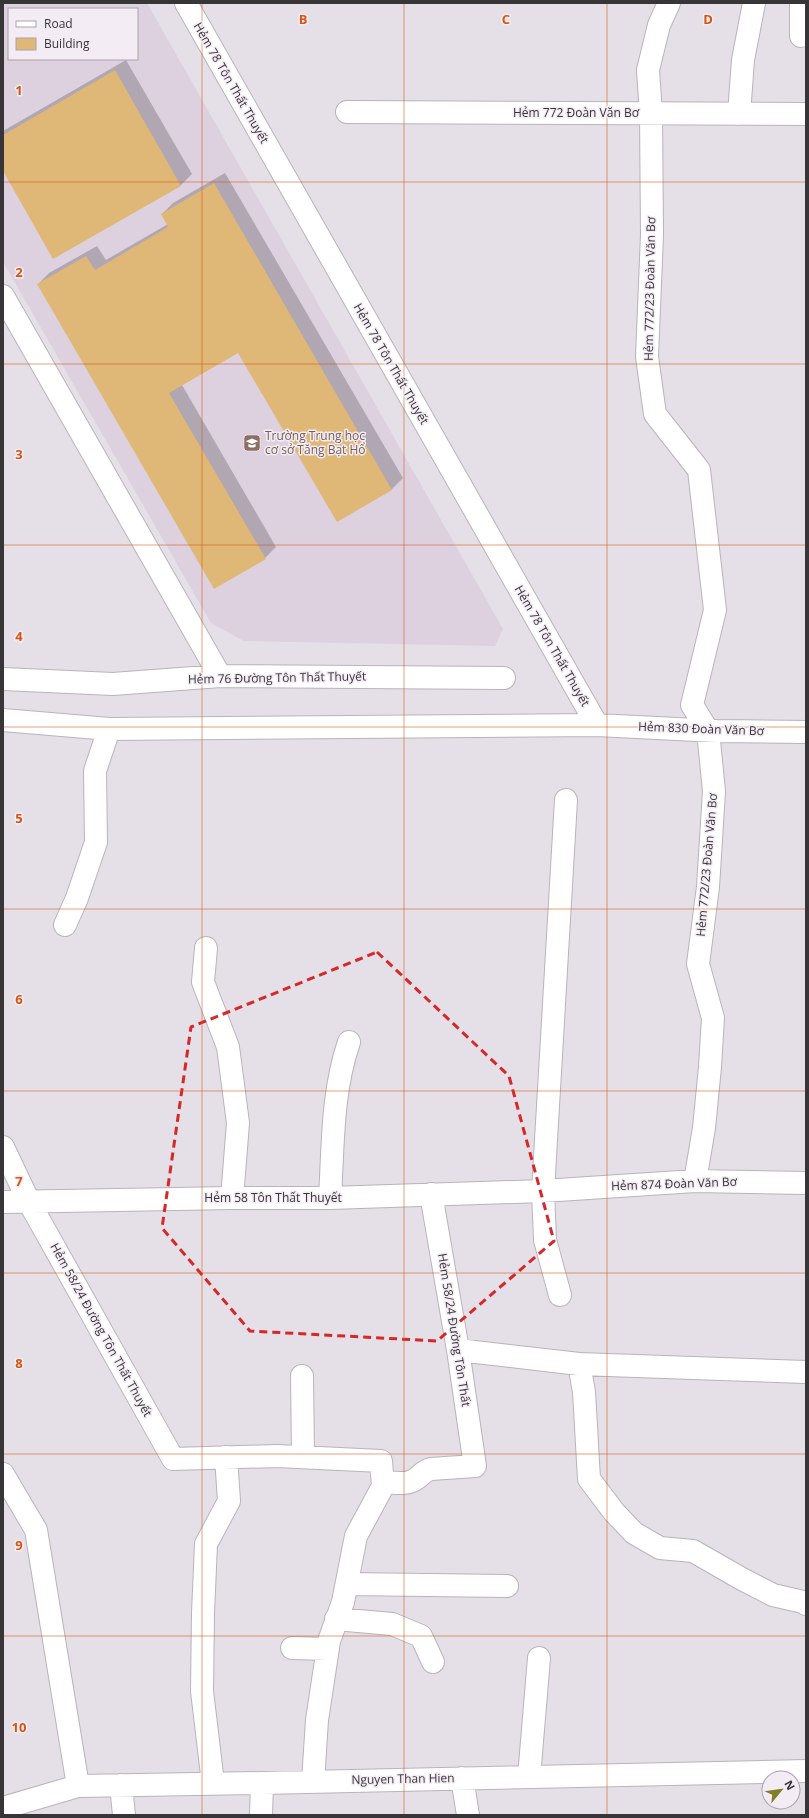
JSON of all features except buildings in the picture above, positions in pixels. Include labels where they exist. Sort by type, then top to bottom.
[{"type":"street","name":"Hẻm 78 Tôn Thất Thuyết","points":[[186,3],[597,725]]},
{"type":"street","name":"Hẻm 772/23 Đoàn Văn Bơ","points":[[669,3],[659,25],[648,70],[651,114],[652,235],[647,357],[655,414],[699,470],[715,610],[692,705],[708,731],[714,791],[708,887],[698,964],[713,1018],[704,1128],[695,1181]]},
{"type":"street","points":[[739,114],[743,60],[754,3]]},
{"type":"street","points":[[801,36],[802,3]]},
{"type":"street","name":"Hẻm 772 Đoàn Văn Bơ","points":[[347,112],[806,114]]},
{"type":"street","points":[[3,296],[220,676]]},
{"type":"street","name":"Hẻm 76 Đường Tôn Thất Thuyết","points":[[3,679],[113,684],[220,676],[504,678]]},
{"type":"street","name":"Hẻm 830 Đoàn Văn Bơ","points":[[3,720],[109,729],[597,725],[708,731],[806,732]]},
{"type":"street","points":[[64,925],[77,898],[96,842],[95,771],[109,729]]},
{"type":"street","points":[[560,1295],[545,1240],[543,1191],[566,800]]},
{"type":"street","points":[[206,948],[203,982],[228,1047],[238,1123],[232,1198]]},
{"type":"street","points":[[330,1198],[335,1118],[341,1064],[349,1042]]},
{"type":"street","name":"Hẻm 58/24 Đường Tôn Thất Thuyết","points":[[3,1146],[29,1202],[173,1459],[226,1457]]},
{"type":"street","name":"Hẻm 874 Đoàn Văn Bơ","points":[[543,1191],[695,1181],[806,1183]]},
{"type":"street","name":"Hẻm 58 Tôn Thất Thuyết","points":[[3,1202],[330,1198],[543,1191]]},
{"type":"street","name":"Hẻm 58/24 Đường Tôn Thất","points":[[383,1482],[404,1483],[413,1481],[424,1470],[475,1466],[458,1350],[431,1194]]},
{"type":"street","points":[[458,1350],[579,1364],[806,1372]]},
{"type":"street","points":[[579,1364],[584,1392],[589,1479],[614,1512],[634,1533],[660,1548],[693,1551],[773,1595],[806,1604]]},
{"type":"street","points":[[302,1376],[303,1457]]},
{"type":"street","points":[[213,1783],[202,1691],[203,1606],[206,1544],[229,1501],[226,1457],[303,1457],[381,1461],[383,1486],[356,1536],[347,1584],[328,1649],[317,1720],[313,1781]]},
{"type":"street","points":[[3,1474],[36,1530],[78,1786]]},
{"type":"street","points":[[347,1584],[507,1586]]},
{"type":"street","points":[[336,1619],[392,1624],[420,1636],[433,1662]]},
{"type":"street","points":[[292,1648],[328,1649]]},
{"type":"street","points":[[529,1777],[539,1658]]},
{"type":"street","name":"Nguyen Than Hien","points":[[3,1808],[78,1786],[213,1783],[262,1784],[313,1781],[806,1771]]},
{"type":"street","points":[[462,1778],[468,1815]]},
{"type":"street","points":[[261,1815],[262,1784]]},
{"type":"street","points":[[121,1785],[124,1815]]},
{"type":"highlighted area","points":[[377,952],[509,1076],[554,1241],[437,1341],[250,1331],[162,1228],[191,1027]]},
{"type":"shaded area","name":"Trường Trung học cơ sở Tăng Bạt Hổ","points":[[3,3],[147,3],[503,629],[495,646],[244,641],[211,623],[3,262]]},
{"type":"place","name":"Trường Trung học cơ sở Tăng Bạt Hổ","points":[[252,443]]}]
